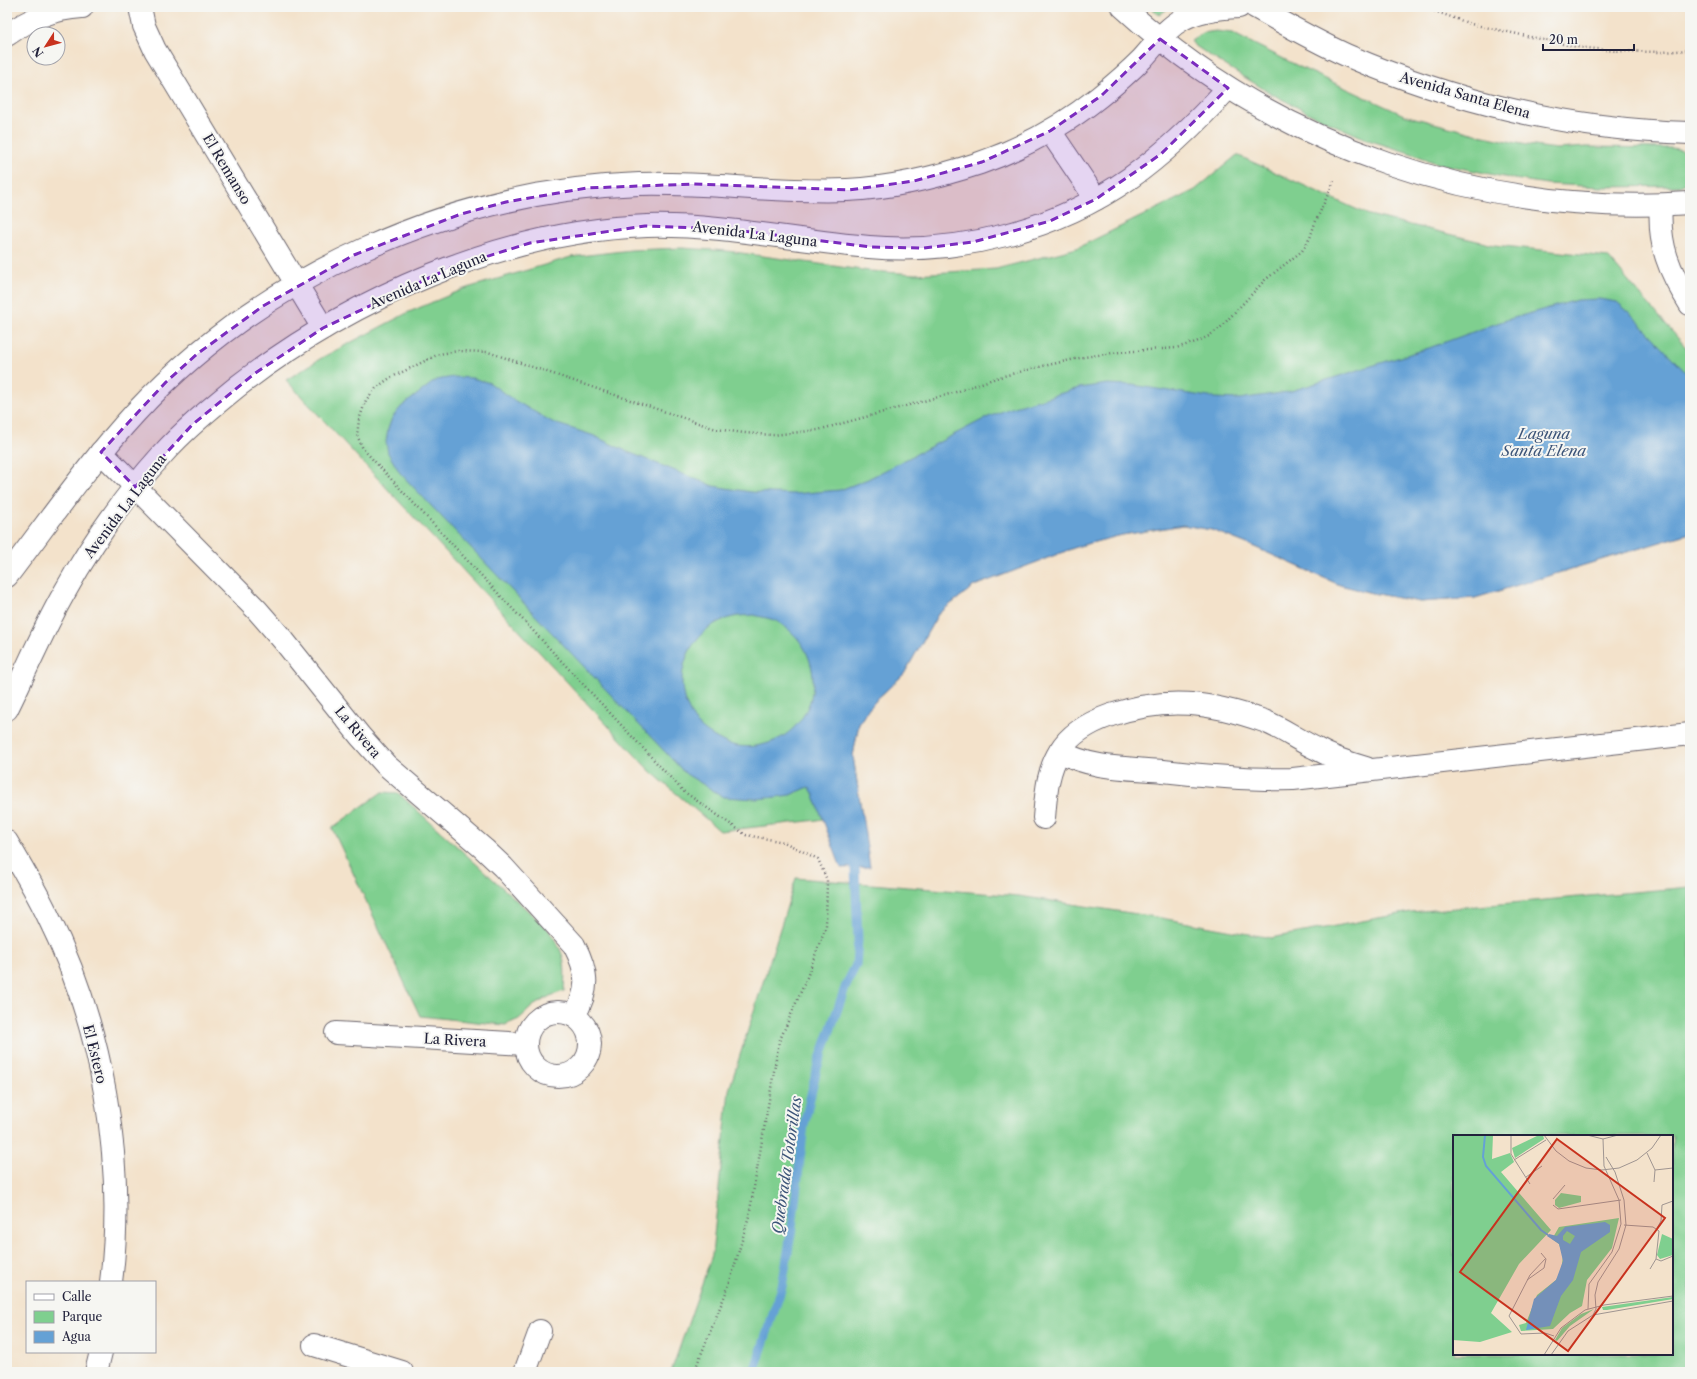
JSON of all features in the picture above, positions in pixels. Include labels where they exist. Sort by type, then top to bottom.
[{"type":"street","points":[[7,35],[24,23],[47,13],[82,7]]},
{"type":"street","name":"El Remanso","points":[[140,7],[144,26],[155,50],[323,328]]},
{"type":"street","points":[[1123,7],[1180,55],[1228,88],[1295,125],[1379,161],[1472,188],[1555,201],[1608,205],[1661,205],[1690,203]]},
{"type":"street","points":[[7,576],[101,452],[136,412],[197,354],[257,310],[297,284],[354,255],[416,228],[506,202],[546,193],[640,184],[693,184],[815,190],[849,190],[914,181],[982,162],[1019,147],[1050,131],[1075,115],[1101,96],[1140,61],[1172,26],[1185,18],[1198,13],[1222,8],[1239,7]]},
{"type":"street","name":"Avenida Santa Elena","points":[[1255,7],[1298,32],[1345,54],[1394,75],[1444,92],[1490,105],[1544,117],[1632,129],[1690,133]]},
{"type":"street","name":"Avenida La Laguna","points":[[7,709],[66,590],[109,522],[135,487],[162,455],[198,419],[254,374],[323,328],[397,291],[450,268],[530,243],[608,229],[645,226],[686,226],[726,229],[871,247],[924,248],[973,242],[1012,233],[1050,221],[1096,199],[1128,179],[1162,154],[1204,114],[1228,88]]},
{"type":"street","points":[[1050,131],[1096,199]]},
{"type":"street","points":[[1661,205],[1661,237],[1666,260],[1676,281],[1690,304]]},
{"type":"street","name":"La Rivera","points":[[101,452],[257,610],[284,641],[360,736],[386,765],[489,854],[574,945],[582,960],[586,975],[586,985],[580,1006],[574,1016]]},
{"type":"street","points":[[1044,818],[1047,786],[1052,767],[1060,750],[1077,732],[1099,719],[1156,703],[1179,702],[1201,704],[1237,712],[1267,722],[1332,756],[1371,770]]},
{"type":"street","points":[[1060,750],[1071,758],[1095,764],[1262,780],[1293,779],[1690,734]]},
{"type":"street","name":"El Estero","points":[[7,842],[48,914],[80,994],[95,1049],[107,1104],[115,1181],[115,1221],[111,1281]]},
{"type":"street","points":[[554,1012],[561,1012],[581,1020],[586,1027],[590,1043],[587,1059],[576,1071],[560,1076],[544,1072],[532,1062],[528,1054],[526,1044],[531,1026],[541,1016],[554,1012]]},
{"type":"street","name":"La Rivera","points":[[336,1033],[526,1044]]},
{"type":"street","points":[[525,1372],[540,1331]]},
{"type":"street","points":[[314,1345],[402,1372]]},
{"type":"street","points":[[96,1372],[101,1353]]},
{"type":"path","points":[[1423,7],[1471,24],[1577,47],[1616,51],[1662,52],[1690,50]]},
{"type":"path","points":[[694,1372],[729,1285],[749,1216],[779,1042],[806,980],[826,926],[827,880],[818,859],[784,842],[746,835],[682,791],[363,449],[357,435],[358,420],[366,400],[377,387],[390,378],[439,354],[473,350],[488,352],[716,429],[773,435],[818,430],[952,393],[996,378],[1039,366],[1084,357],[1120,352],[1176,348],[1209,336],[1221,327],[1266,280],[1302,251],[1310,238],[1334,181]]},
{"type":"highlighted area","points":[[1160,39],[1228,88],[1161,154],[1096,199],[1050,221],[973,242],[924,248],[871,247],[726,229],[645,226],[530,243],[450,268],[323,328],[254,374],[192,425],[135,487],[101,452],[166,382],[197,354],[263,306],[354,255],[461,214],[506,202],[587,188],[693,184],[849,190],[914,181],[982,162],[1050,131],[1101,96]]},
{"type":"green space","points":[[1149,7],[1170,7],[1159,15]]},
{"type":"green space","points":[[1216,31],[1232,33],[1304,69],[1404,115],[1479,135],[1527,145],[1557,149],[1586,147],[1671,148],[1683,150],[1689,158],[1689,179],[1680,186],[1602,187],[1547,184],[1514,179],[1436,163],[1371,141],[1312,115],[1270,93],[1215,59],[1194,45],[1191,41],[1203,33]]},
{"type":"green space","points":[[1237,155],[1369,215],[1494,245],[1608,257],[1690,352],[1690,533],[1475,598],[1420,602],[1340,585],[1250,545],[1212,530],[1183,525],[1122,535],[1079,546],[974,586],[938,614],[904,674],[878,698],[859,723],[853,756],[862,815],[720,831],[649,770],[286,380],[323,357],[409,312],[464,289],[571,257],[631,250],[682,248],[727,251],[869,271],[916,274],[996,269],[1077,248],[1195,190]]},
{"type":"green space","points":[[382,792],[398,793],[547,928],[558,944],[563,958],[565,972],[564,991],[550,996],[533,1006],[519,1019],[505,1025],[420,1016],[332,828]]},
{"type":"green space","points":[[796,878],[1019,896],[1150,916],[1271,938],[1411,912],[1690,887],[1690,1372],[671,1372],[712,1255],[729,1090]]},
{"type":"water","name":"Laguna Santa Elena","points":[[1599,299],[1617,302],[1632,315],[1690,377],[1690,533],[1475,598],[1420,602],[1340,585],[1250,545],[1212,530],[1183,525],[1122,535],[1079,546],[974,586],[938,614],[904,674],[878,698],[859,723],[853,756],[870,867],[841,868],[813,793],[809,787],[790,795],[776,797],[756,799],[724,797],[686,774],[400,473],[388,453],[386,442],[388,429],[392,418],[401,407],[436,380],[454,377],[472,378],[490,383],[512,399],[554,423],[592,435],[628,452],[713,486],[751,492],[793,494],[840,490],[868,479],[986,418],[1008,409],[1079,388],[1107,384],[1132,385],[1215,398],[1239,399],[1288,392],[1429,348],[1503,321],[1577,300]],"holes":[[[754,615],[772,619],[787,628],[798,639],[807,654],[812,671],[813,687],[810,703],[792,730],[778,739],[761,745],[731,745],[708,733],[694,719],[685,700],[682,685],[683,672],[686,659],[699,636],[720,621],[738,616]]]},
{"type":"waterway","name":"Quebrada Totorillas","points":[[754,1372],[782,1287],[792,1228],[804,1125],[817,1068],[846,985],[856,965],[858,940],[855,868]]}]
